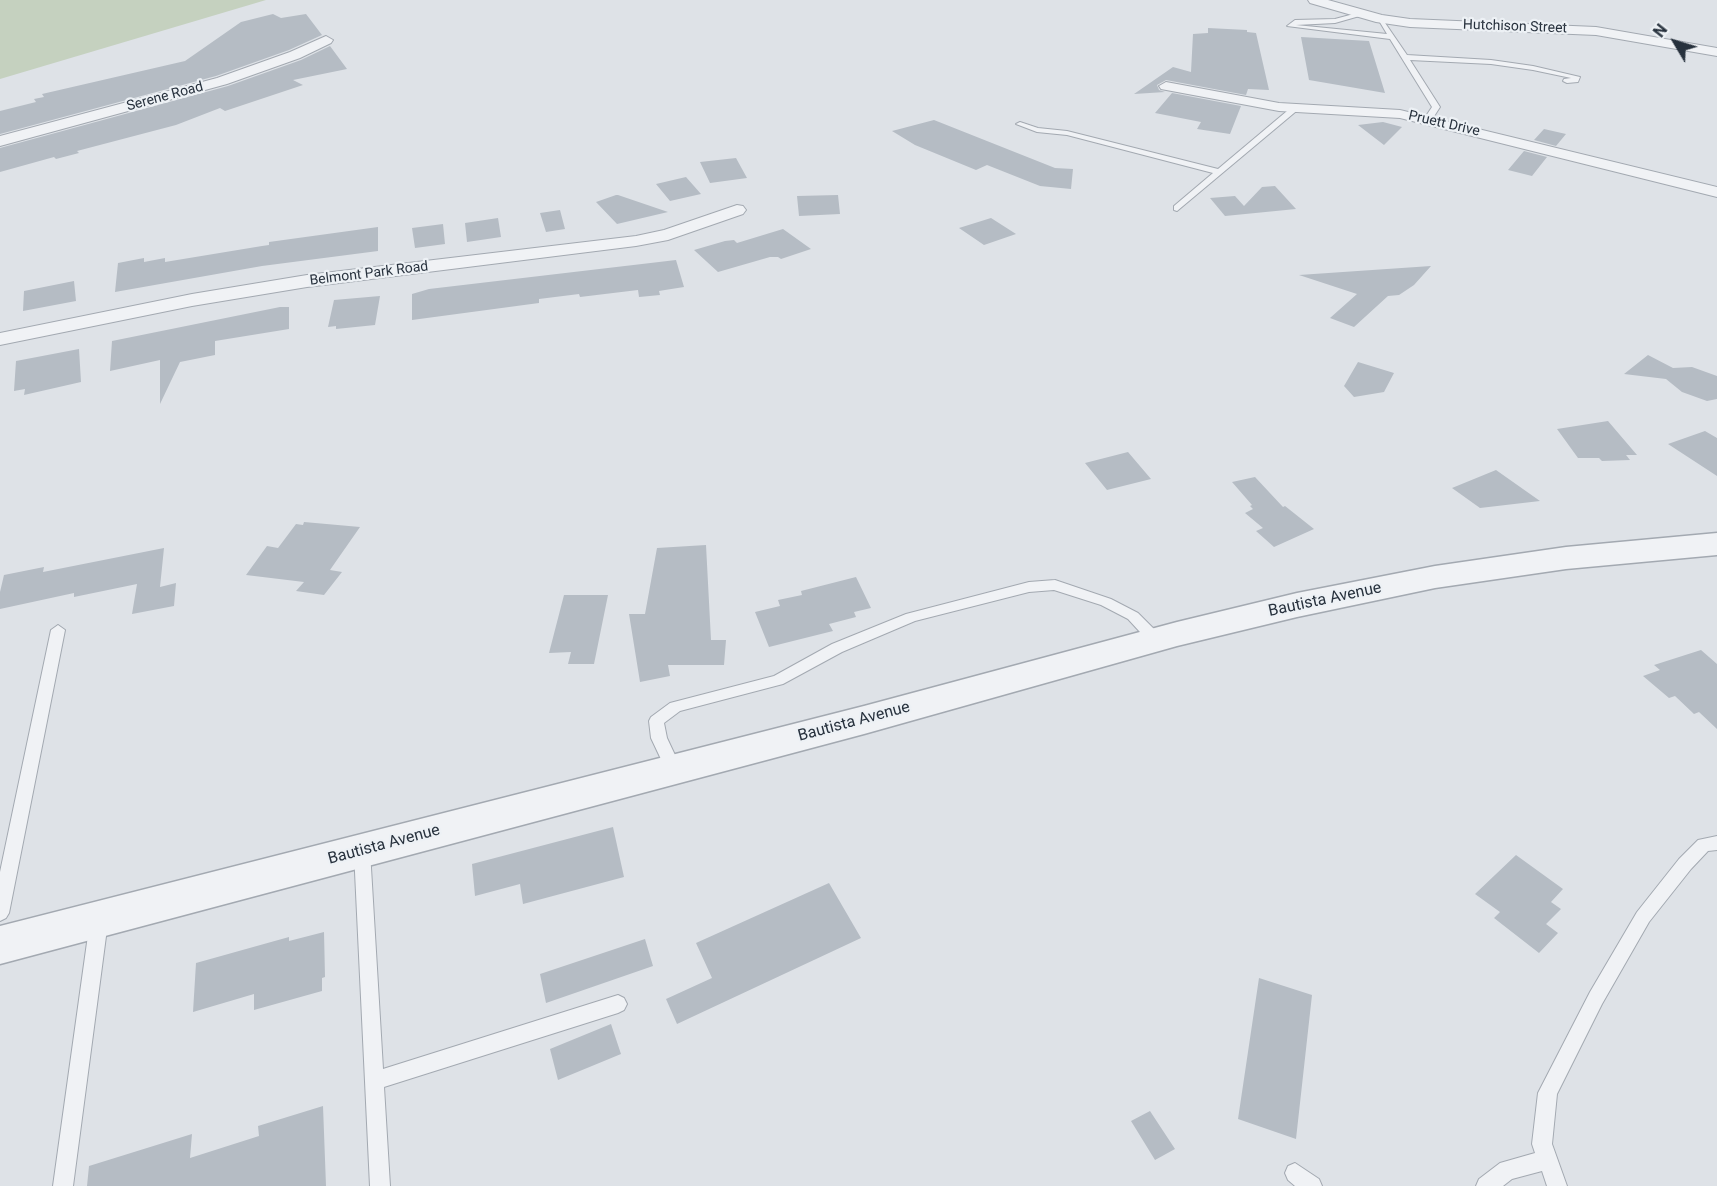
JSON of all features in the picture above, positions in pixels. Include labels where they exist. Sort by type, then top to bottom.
[{"type":"street","name":"Hutchison Street","points":[[1314,0],[1360,14],[1410,23],[1596,31],[1717,52]]},
{"type":"street","name":"Serene Road","points":[[0,141],[222,81],[295,55],[326,40]]},
{"type":"street","name":"Pruett Drive","points":[[1166,86],[1296,108],[1375,110],[1428,119],[1717,192]]},
{"type":"street","name":"Belmont Park Road","points":[[0,339],[192,300],[307,281],[647,239],[668,235],[737,210]]},
{"type":"street","name":"Bautista Avenue","points":[[0,945],[674,770],[1297,604],[1435,578],[1566,558],[1717,544]]},
{"type":"lane","points":[[1360,14],[1335,21],[1295,22],[1290,26],[1392,37]]},
{"type":"lane","points":[[1381,19],[1436,107],[1428,119]]},
{"type":"lane","points":[[1404,57],[1491,62],[1576,77],[1575,80],[1567,81]]},
{"type":"lane","points":[[1176,208],[1296,108]]},
{"type":"lane","points":[[1020,124],[1037,130],[1067,133],[1220,172]]},
{"type":"lane","points":[[674,770],[659,738],[656,721],[675,707],[741,692],[778,680],[837,648],[911,617],[1029,587],[1056,585],[1106,602],[1133,616],[1156,640]]},
{"type":"lane","points":[[0,913],[58,630]]},
{"type":"lane","points":[[1557,1186],[1542,1144],[1548,1093],[1596,998],[1643,917],[1685,864],[1704,845],[1717,843]]},
{"type":"lane","points":[[362,850],[380,1186]]},
{"type":"lane","points":[[63,1186],[99,921]]},
{"type":"lane","points":[[374,1081],[618,1004]]},
{"type":"lane","points":[[1486,1186],[1507,1170],[1547,1160]]},
{"type":"lane","points":[[1295,1173],[1312,1186]]},
{"type":"green space","points":[[0,0],[266,0],[0,79]]},
{"type":"building","points":[[273,14],[281,18],[306,14],[322,35],[289,50],[216,76],[0,134],[0,111],[36,102],[34,99],[44,97],[42,94],[185,61],[241,22]]},
{"type":"building","points":[[1208,28],[1247,30],[1247,32],[1256,33],[1269,90],[1248,89],[1246,95],[1166,80],[1157,85],[1159,90],[1165,92],[1134,94],[1173,67],[1191,72],[1193,34],[1208,33]]},
{"type":"building","points":[[1301,37],[1369,41],[1385,93],[1309,80]]},
{"type":"building","points":[[330,46],[347,69],[293,80],[303,85],[225,111],[220,108],[176,125],[77,151],[79,153],[56,159],[54,157],[0,172],[0,148],[228,86],[301,60]]},
{"type":"building","points":[[1172,93],[1241,106],[1230,134],[1197,129],[1201,122],[1155,113]]},
{"type":"building","points":[[934,120],[1055,168],[1073,169],[1071,189],[1040,186],[987,165],[976,170],[915,145],[892,131]]},
{"type":"building","points":[[1383,122],[1402,127],[1384,145],[1358,125]]},
{"type":"building","points":[[1544,129],[1566,134],[1556,146],[1534,140]]},
{"type":"building","points":[[1524,151],[1547,157],[1532,176],[1508,170]]},
{"type":"building","points":[[736,158],[747,178],[710,183],[700,162]]},
{"type":"building","points":[[686,177],[701,194],[670,201],[656,184]]},
{"type":"building","points":[[1275,186],[1296,209],[1225,216],[1210,198],[1235,196],[1244,206],[1262,187]]},
{"type":"building","points":[[616,195],[668,212],[617,224],[596,202]]},
{"type":"building","points":[[838,195],[840,214],[799,216],[797,196]]},
{"type":"building","points":[[560,210],[565,229],[546,232],[540,213]]},
{"type":"building","points":[[498,218],[501,237],[467,242],[465,223]]},
{"type":"building","points":[[991,218],[1016,234],[984,245],[959,228]]},
{"type":"building","points":[[443,224],[445,244],[415,248],[412,228]]},
{"type":"building","points":[[378,227],[378,251],[262,266],[115,292],[118,263],[144,258],[144,262],[165,258],[165,262],[269,245],[269,242]]},
{"type":"building","points":[[783,229],[811,249],[781,259],[770,257],[718,272],[694,250],[725,241],[734,240],[737,243]]},
{"type":"building","points":[[676,260],[684,287],[659,291],[660,295],[639,297],[638,290],[580,297],[579,294],[539,299],[539,303],[412,320],[412,294],[429,289]]},
{"type":"building","points":[[1431,266],[1414,285],[1399,295],[1388,296],[1354,327],[1330,318],[1357,294],[1299,275]]},
{"type":"building","points":[[74,281],[76,301],[23,311],[24,291]]},
{"type":"building","points":[[380,296],[375,325],[336,329],[336,326],[328,327],[334,300]]},
{"type":"building","points":[[289,307],[289,329],[215,341],[215,355],[180,362],[160,404],[160,360],[110,371],[112,341]]},
{"type":"building","points":[[79,349],[81,382],[24,395],[25,389],[14,391],[16,361]]},
{"type":"building","points":[[1648,355],[1673,368],[1692,367],[1717,376],[1717,399],[1707,401],[1682,392],[1666,379],[1624,374]]},
{"type":"building","points":[[1358,362],[1394,373],[1384,392],[1354,397],[1344,386]]},
{"type":"building","points":[[1608,421],[1637,455],[1626,455],[1630,460],[1602,461],[1599,458],[1578,458],[1557,429]]},
{"type":"building","points":[[1705,431],[1717,438],[1717,476],[1668,444]]},
{"type":"building","points":[[1128,452],[1151,479],[1107,490],[1085,463]]},
{"type":"building","points":[[1496,470],[1540,501],[1480,508],[1452,488]]},
{"type":"building","points":[[1255,477],[1283,507],[1285,506],[1314,529],[1274,547],[1256,531],[1263,528],[1245,513],[1253,509],[1250,506],[1252,505],[1232,482]]},
{"type":"building","points":[[304,522],[360,527],[330,570],[342,572],[324,595],[296,591],[304,582],[246,575],[267,546],[278,548],[296,524],[303,525]]},
{"type":"building","points":[[706,545],[711,640],[726,640],[724,665],[668,665],[670,676],[640,682],[629,614],[645,614],[657,548]]},
{"type":"building","points":[[164,548],[160,587],[176,583],[174,606],[132,614],[137,584],[74,597],[74,593],[0,609],[0,592],[4,575],[44,567],[43,572]]},
{"type":"building","points":[[856,577],[871,608],[854,612],[856,617],[829,624],[833,631],[769,647],[755,612],[780,606],[778,600],[802,595],[801,591]]},
{"type":"building","points":[[564,595],[608,595],[594,664],[568,664],[571,652],[549,653]]},
{"type":"building","points":[[1701,650],[1717,664],[1717,729],[1699,712],[1694,714],[1675,696],[1669,698],[1643,676],[1660,670],[1654,665]]},
{"type":"building","points":[[613,827],[624,877],[523,904],[520,884],[475,896],[472,864]]},
{"type":"building","points":[[1516,855],[1563,889],[1551,902],[1561,909],[1546,924],[1558,933],[1539,953],[1494,918],[1500,912],[1475,894]]},
{"type":"building","points":[[829,883],[861,938],[677,1024],[666,999],[712,978],[696,943]]},
{"type":"building","points":[[324,932],[325,977],[322,978],[322,991],[254,1010],[254,994],[193,1012],[196,963],[289,937],[289,941]]},
{"type":"building","points":[[645,939],[653,966],[546,1003],[540,974]]},
{"type":"building","points":[[1259,978],[1312,995],[1296,1139],[1238,1119]]},
{"type":"building","points":[[611,1024],[621,1054],[558,1080],[550,1049]]},
{"type":"building","points":[[323,1106],[326,1186],[87,1186],[89,1166],[192,1134],[190,1158],[259,1136],[258,1126]]},
{"type":"building","points":[[1150,1111],[1175,1149],[1155,1160],[1131,1121]]}]
